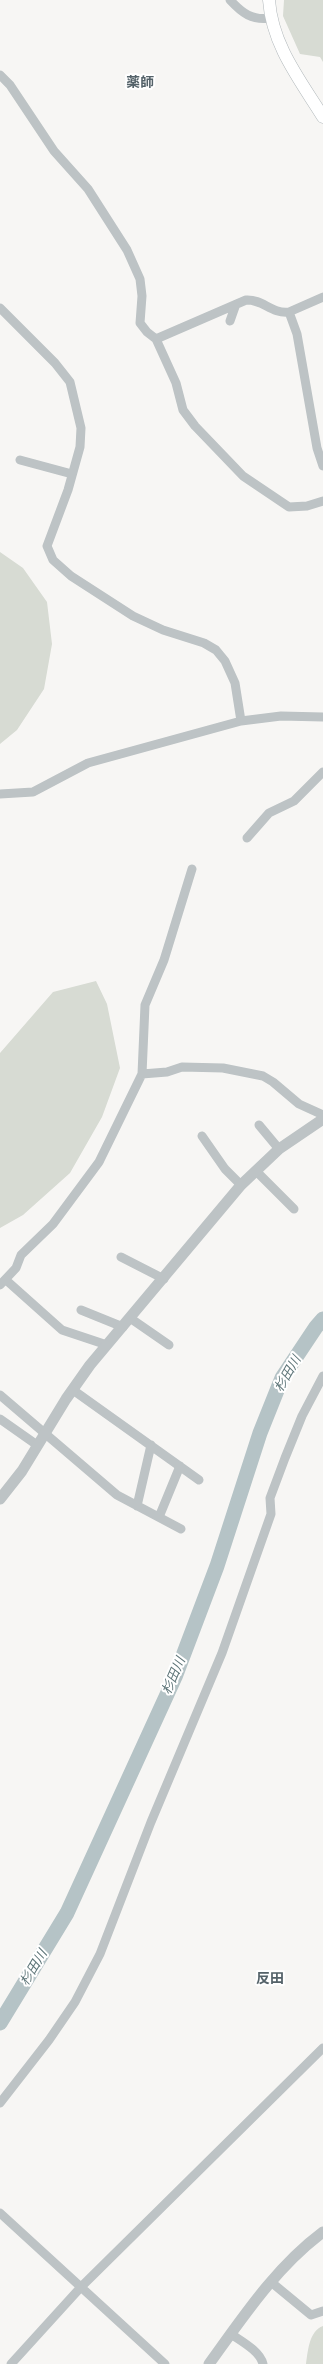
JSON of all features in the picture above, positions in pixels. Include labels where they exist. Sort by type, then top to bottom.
[{"type":"main road","points":[[268,0],[271,18],[288,61],[323,117]]},
{"type":"street","points":[[230,0],[250,18],[261,20],[271,18]]},
{"type":"street","points":[[0,74],[10,85],[54,151],[88,189],[127,250],[140,280],[142,296],[139,310],[140,323],[147,332],[156,339],[176,383],[183,410],[195,426],[243,476],[289,507],[300,508],[323,501]]},
{"type":"street","points":[[156,339],[236,304],[253,300],[262,302],[272,311],[281,313],[289,312],[323,297]]},
{"type":"street","points":[[230,322],[236,304]]},
{"type":"street","points":[[0,308],[55,363],[70,382],[81,428],[80,447],[59,518],[47,546],[53,560],[71,576],[133,616],[163,630],[204,643],[216,650],[225,660],[234,683],[241,721]]},
{"type":"street","points":[[289,312],[297,334],[317,448],[323,466]]},
{"type":"street","points":[[20,460],[72,474]]},
{"type":"street","points":[[0,794],[33,792],[88,763],[241,721],[281,716],[323,717]]},
{"type":"street","points":[[247,838],[269,813],[294,801],[323,772]]},
{"type":"street","points":[[107,1345],[62,1330],[3,1283],[16,1268],[21,1255],[53,1224],[99,1162],[142,1074],[144,1005],[164,960],[192,869]]},
{"type":"street","points":[[142,1074],[167,1072],[182,1067],[189,1067],[223,1068],[263,1076],[273,1082],[299,1104],[323,1116]]},
{"type":"street","points":[[0,1499],[22,1471],[44,1432],[90,1365],[164,1279],[241,1185],[279,1149],[323,1119]]},
{"type":"street","points":[[260,1125],[279,1149]]},
{"type":"street","points":[[202,1136],[225,1169],[241,1185]]},
{"type":"street","points":[[256,1171],[294,1208]]},
{"type":"street","points":[[122,1257],[164,1279]]},
{"type":"street","points":[[81,1310],[122,1327]]},
{"type":"street","points":[[130,1318],[169,1345]]},
{"type":"street","points":[[0,2103],[49,2040],[75,2002],[100,1954],[151,1822],[222,1653],[271,1514],[270,1498],[285,1458],[302,1416],[323,1376]]},
{"type":"street","points":[[73,1390],[199,1480]]},
{"type":"street","points":[[0,1395],[117,1495],[181,1529]]},
{"type":"street","points":[[0,1420],[37,1445]]},
{"type":"street","points":[[137,1506],[151,1445]]},
{"type":"street","points":[[159,1517],[180,1466]]},
{"type":"street","points":[[11,2364],[81,2287],[323,2048]]},
{"type":"street","points":[[0,2213],[165,2364]]},
{"type":"street","points":[[209,2364],[271,2282],[303,2248],[323,2232]]},
{"type":"street","points":[[271,2282],[311,2315],[323,2311]]},
{"type":"street","points":[[231,2334],[246,2344],[262,2360],[263,2364]]},
{"type":"shaded area","points":[[284,0],[323,0],[323,62],[320,57],[300,54],[283,16]]},
{"type":"shaded area","points":[[0,552],[23,568],[47,602],[52,644],[44,689],[17,730],[0,744]]},
{"type":"shaded area","points":[[96,981],[107,1004],[120,1068],[102,1117],[70,1173],[23,1215],[0,1228],[0,1053],[53,992]]},
{"type":"shaded area","points":[[323,2326],[323,2364],[306,2364],[312,2337],[318,2329]]},
{"type":"waterway","name":"杉田川","points":[[0,2023],[67,1913],[175,1677],[217,1566],[260,1433],[282,1378],[323,1319]]},
{"type":"district","name":"薬師","points":[[140,83]]},
{"type":"district","name":"反田","points":[[270,1979]]}]
